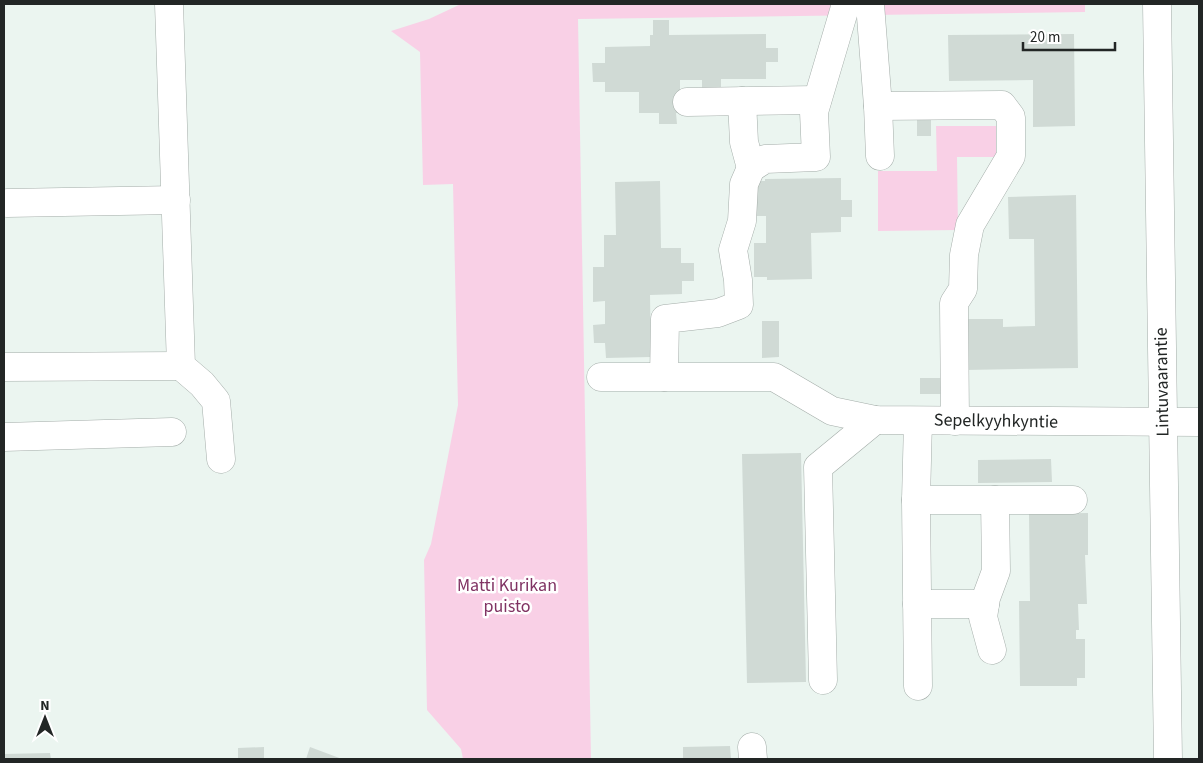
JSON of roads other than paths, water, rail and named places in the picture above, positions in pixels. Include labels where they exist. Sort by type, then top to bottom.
[{"type":"street","points":[[169,4],[181,366]]},
{"type":"street","points":[[664,377],[665,319],[718,313],[739,305],[738,280],[733,250],[742,221],[744,184],[751,168],[765,159],[816,157],[814,112],[846,4]]},
{"type":"street","points":[[870,4],[880,156]]},
{"type":"street","name":"Lintuvaarantie","points":[[1157,4],[1168,759]]},
{"type":"street","points":[[687,102],[817,100]]},
{"type":"street","points":[[742,101],[744,142],[751,168]]},
{"type":"street","points":[[878,106],[1002,105],[1012,117],[1012,156],[970,225],[964,255],[963,289],[954,304],[955,421]]},
{"type":"street","points":[[7,203],[176,200]]},
{"type":"street","points":[[4,367],[181,366],[202,384],[216,401],[220,459]]},
{"type":"street","name":"Sepelkyyhkyntie","points":[[601,377],[774,377],[832,411],[874,420],[1199,422]]},
{"type":"street","points":[[823,680],[818,467],[874,420]]},
{"type":"street","points":[[918,421],[916,500],[918,686]]},
{"type":"street","points":[[4,437],[172,432]]},
{"type":"street","points":[[916,500],[1073,500]]},
{"type":"street","points":[[992,650],[984,617],[986,598],[996,571],[995,500]]},
{"type":"street","points":[[917,604],[985,604]]},
{"type":"park label","name":"Matti Kurikan puisto","points":[[507,595]]}]
